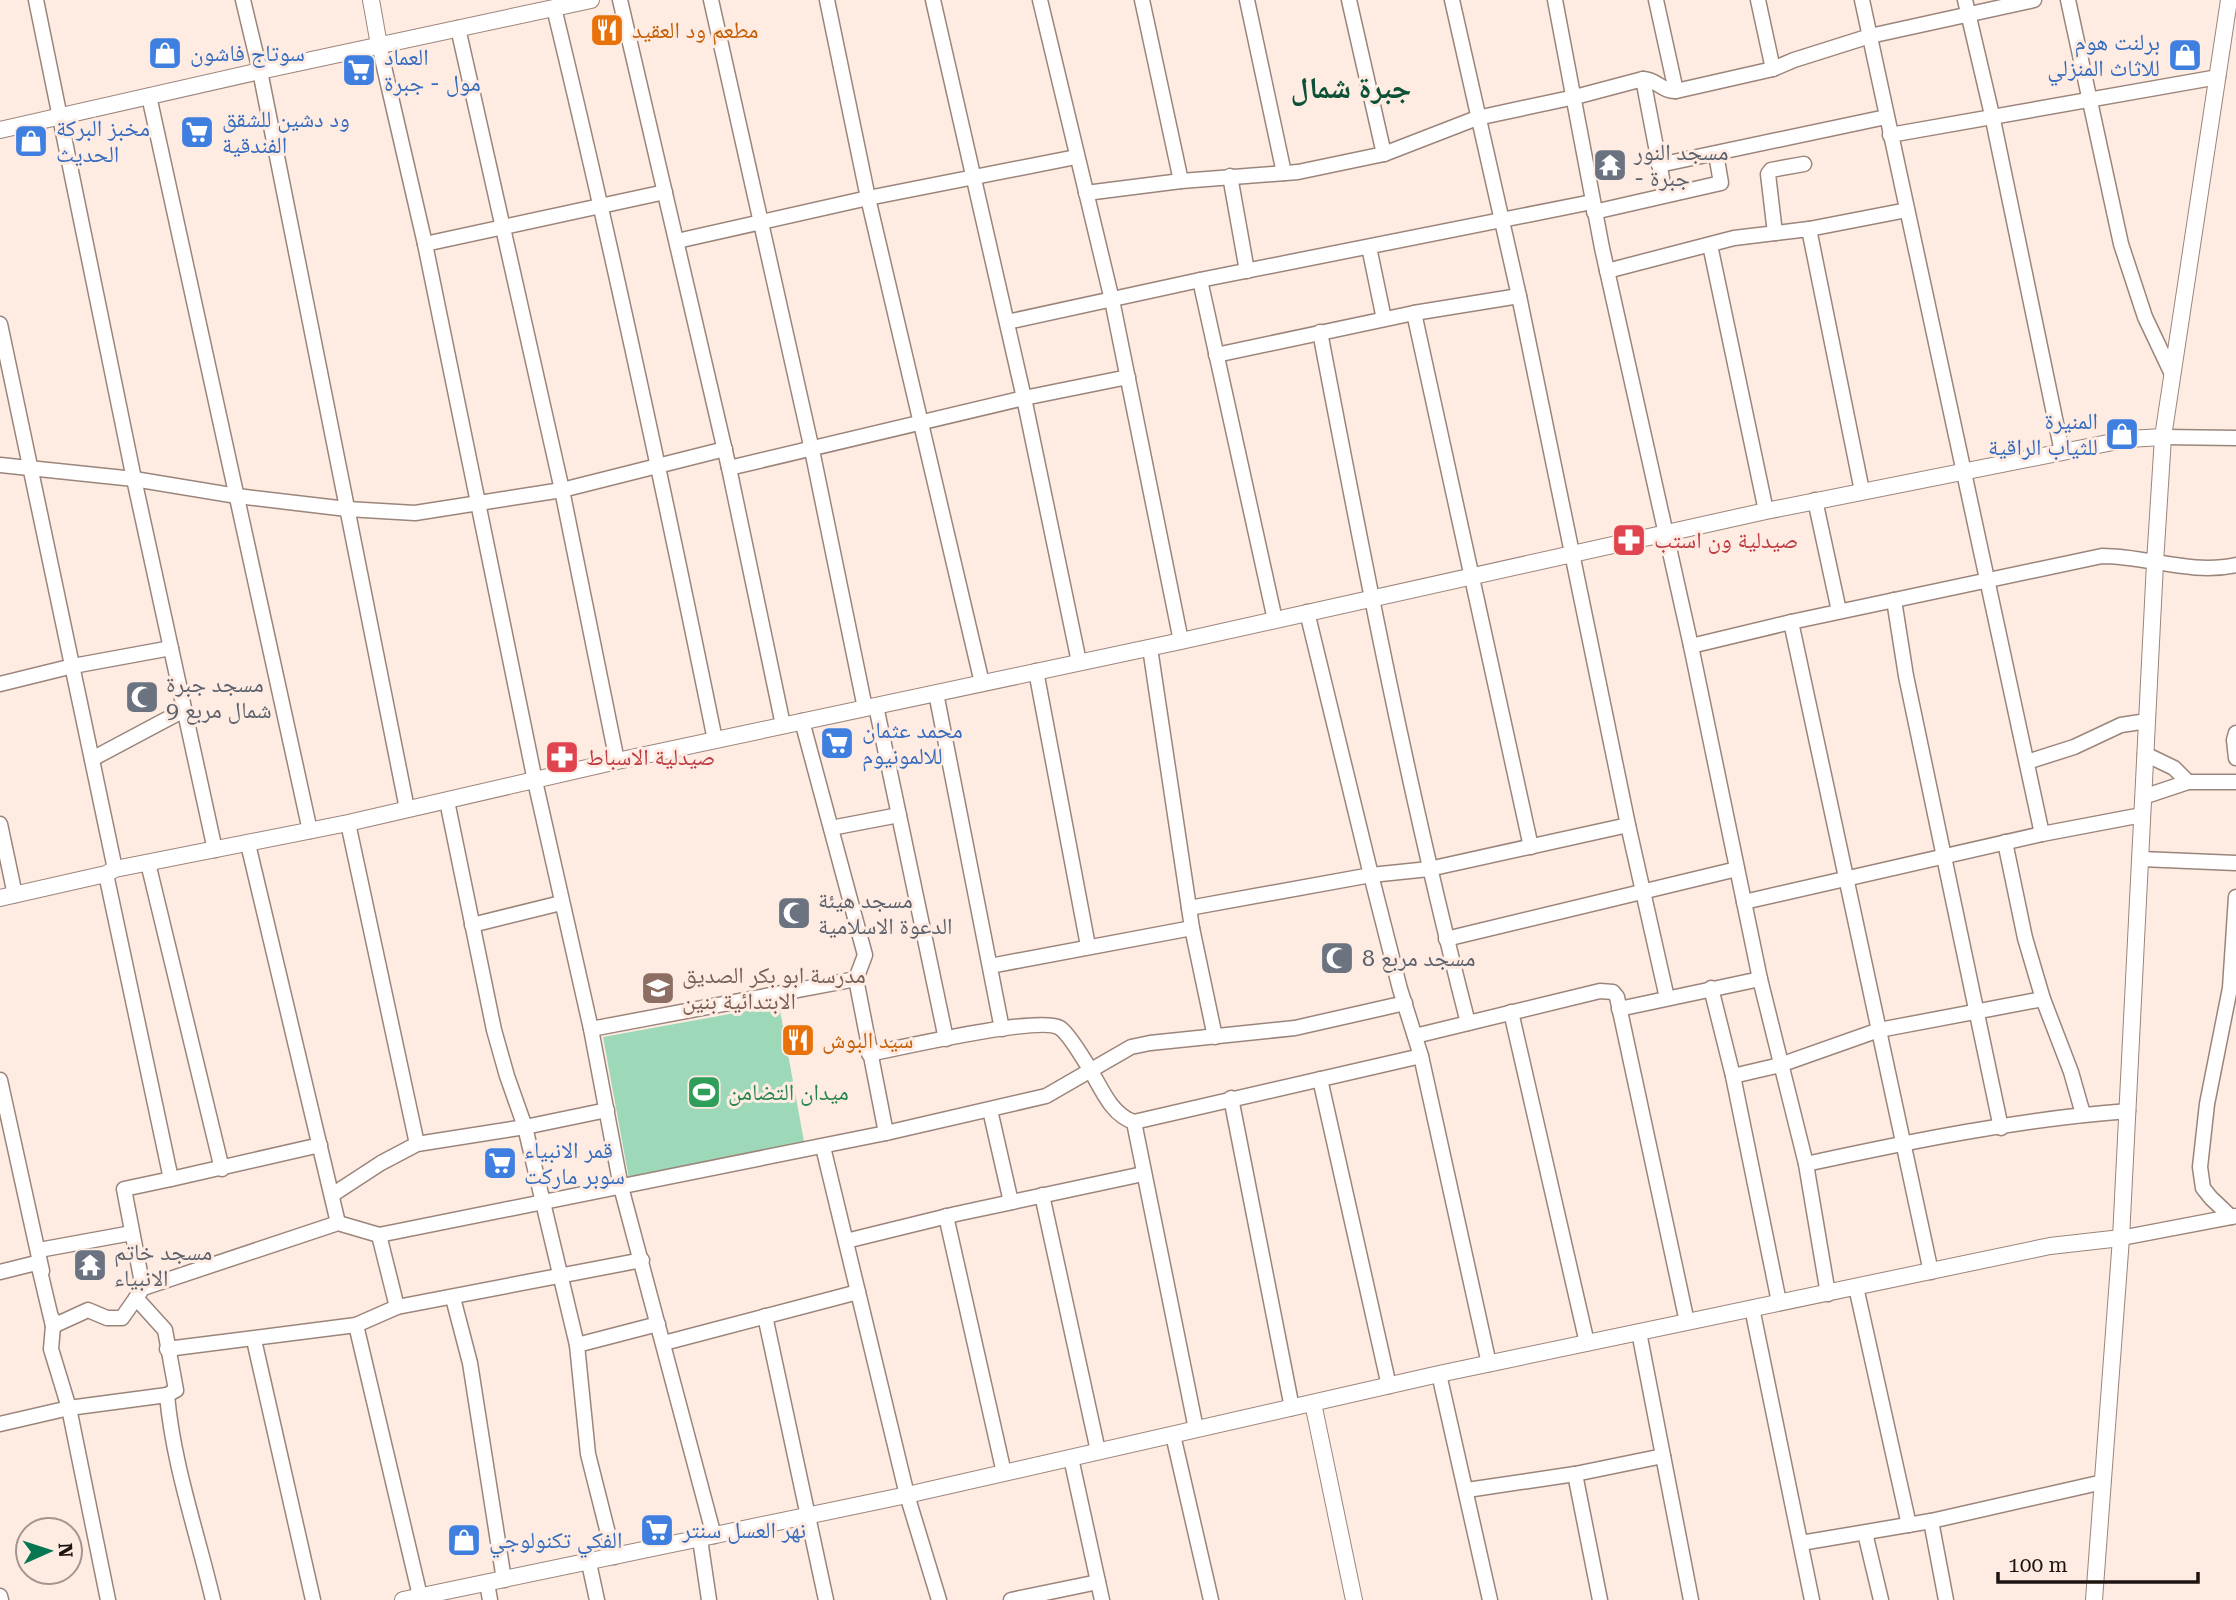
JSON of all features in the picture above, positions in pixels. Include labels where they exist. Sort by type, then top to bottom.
[{"type":"street","points":[[36,0],[134,479],[215,850]]},
{"type":"street","points":[[243,0],[260,71],[407,809]]},
{"type":"street","points":[[371,0],[425,244],[535,782],[591,1029],[621,1186],[664,1343],[706,1538],[709,1600]]},
{"type":"street","points":[[0,130],[587,0]]},
{"type":"street","points":[[620,0],[725,449],[783,725]]},
{"type":"street","points":[[711,0],[870,707],[899,815],[946,1039]]},
{"type":"street","points":[[827,0],[868,198],[982,683]]},
{"type":"street","points":[[933,0],[1024,398],[1079,662]]},
{"type":"street","points":[[1040,0],[1112,300],[1181,641]]},
{"type":"street","points":[[1142,0],[1181,180]]},
{"type":"street","points":[[1247,0],[1284,173]]},
{"type":"street","points":[[1349,0],[1384,154]]},
{"type":"street","points":[[1452,0],[1519,296],[1628,825],[1667,998]]},
{"type":"street","points":[[1555,0],[1593,207],[1691,646],[1760,979],[1806,1164],[1828,1294]]},
{"type":"street","points":[[1656,0],[1676,91]]},
{"type":"street","points":[[1758,0],[1773,69]]},
{"type":"street","points":[[1862,0],[2042,834]]},
{"type":"street","points":[[1086,193],[1181,180],[1284,173],[1384,154],[1477,118],[1643,79],[1653,81],[1667,91],[1676,91],[1773,69],[1794,60],[1966,7],[2034,0]]},
{"type":"street","points":[[2068,0],[2121,244],[2145,317],[2171,372]]},
{"type":"street","points":[[2094,1600],[2121,1238],[2163,438],[2229,0]]},
{"type":"street","points":[[1966,7],[1992,115],[2062,452]]},
{"type":"street","points":[[554,8],[602,206],[659,464],[715,740]]},
{"type":"street","points":[[458,27],[562,490],[617,761]]},
{"type":"street","points":[[1890,135],[2218,77]]},
{"type":"street","points":[[1643,79],[1665,194]]},
{"type":"street","points":[[149,96],[310,831]]},
{"type":"street","points":[[1659,165],[1886,117]]},
{"type":"street","points":[[1007,322],[1200,280],[1502,221],[1721,183],[1716,154]]},
{"type":"street","points":[[677,241],[868,198],[1076,157]]},
{"type":"street","points":[[1775,233],[1768,174],[1771,170],[1804,164]]},
{"type":"street","points":[[1230,176],[1248,271]]},
{"type":"street","points":[[425,244],[665,192]]},
{"type":"street","points":[[1607,271],[1734,239],[1809,229],[1907,210]]},
{"type":"street","points":[[1809,229],[1862,491]]},
{"type":"street","points":[[1710,245],[1766,511]]},
{"type":"street","points":[[1369,247],[1384,319]]},
{"type":"street","points":[[1200,280],[1275,620]]},
{"type":"street","points":[[1216,355],[1414,313],[1519,296]]},
{"type":"street","points":[[1414,313],[1531,846]]},
{"type":"street","points":[[0,324],[92,759],[111,872],[172,1180]]},
{"type":"street","points":[[1320,332],[1370,598],[1429,869],[1468,1023]]},
{"type":"street","points":[[729,468],[1024,398],[1128,377]]},
{"type":"street","points":[[0,824],[8,896],[148,863],[348,824],[617,761],[1150,648],[1815,500],[2128,439],[2236,438]]},
{"type":"street","points":[[0,465],[134,479],[237,496],[347,509],[415,513],[562,490],[725,449]]},
{"type":"street","points":[[1815,500],[1839,611]]},
{"type":"street","points":[[1691,646],[1839,611],[2102,556],[2202,568],[2236,565]]},
{"type":"street","points":[[1895,600],[1906,676],[2001,1128]]},
{"type":"street","points":[[1307,612],[1371,875],[1421,1056],[1489,1364]]},
{"type":"street","points":[[1791,622],[1931,1272]]},
{"type":"street","points":[[0,684],[73,666],[171,648]]},
{"type":"street","points":[[1150,648],[1192,928],[1216,1037]]},
{"type":"street","points":[[1036,671],[1088,946]]},
{"type":"street","points":[[936,693],[1002,1029]]},
{"type":"street","points":[[92,759],[184,710]]},
{"type":"street","points":[[802,721],[865,956],[856,979],[886,1133]]},
{"type":"street","points":[[2026,762],[2074,747],[2121,725],[2147,721]]},
{"type":"street","points":[[2236,733],[2236,758]]},
{"type":"street","points":[[2146,754],[2174,768],[2188,782]]},
{"type":"street","points":[[2143,797],[2188,782],[2236,782]]},
{"type":"street","points":[[447,801],[494,1030],[525,1127],[577,1345],[588,1454],[614,1557]]},
{"type":"street","points":[[831,828],[899,815]]},
{"type":"street","points":[[1744,902],[1944,855],[2143,815]]},
{"type":"street","points":[[348,824],[417,1144]]},
{"type":"street","points":[[1189,908],[1371,875],[1429,869],[1628,825]]},
{"type":"street","points":[[2005,842],[2025,938],[2083,1114]]},
{"type":"street","points":[[248,844],[338,1223]]},
{"type":"street","points":[[2141,859],[2236,863]]},
{"type":"street","points":[[148,863],[222,1169]]},
{"type":"street","points":[[1446,939],[1737,869]]},
{"type":"street","points":[[2234,1216],[2203,1188],[2200,1167],[2207,1104],[2230,988],[2236,897]]},
{"type":"street","points":[[472,925],[561,902]]},
{"type":"street","points":[[990,966],[1192,928]]},
{"type":"street","points":[[591,1029],[856,979]]},
{"type":"street","points":[[1619,1009],[1760,979]]},
{"type":"street","points":[[1711,988],[1733,1076],[1779,1302]]},
{"type":"street","points":[[1415,1036],[1608,990],[1614,992],[1687,1322]]},
{"type":"street","points":[[1733,1076],[1780,1065],[1879,1030],[2043,999]]},
{"type":"street","points":[[53,1326],[88,1310],[107,1318],[122,1318],[140,1293],[338,1223],[379,1235],[823,1147],[1046,1096],[1131,1047],[1295,1028],[1405,1003]]},
{"type":"street","points":[[1511,1012],[1587,1343]]},
{"type":"street","points":[[869,1054],[1002,1029],[1042,1024],[1061,1028],[1091,1071],[1101,1093],[1123,1119],[1134,1122],[1421,1056]]},
{"type":"street","points":[[1320,1079],[1389,1386]]},
{"type":"street","points":[[0,1080],[53,1326],[51,1349],[69,1408],[108,1600]]},
{"type":"street","points":[[1231,1098],[1292,1408]]},
{"type":"street","points":[[332,1195],[381,1163],[417,1144],[525,1127],[607,1110]]},
{"type":"street","points":[[990,1110],[1011,1202]]},
{"type":"street","points":[[1806,1164],[1903,1143],[2083,1114],[2128,1111]]},
{"type":"street","points":[[1134,1122],[1196,1429]]},
{"type":"street","points":[[0,1424],[69,1408],[167,1395],[176,1390],[165,1330],[140,1293],[124,1189],[320,1145]]},
{"type":"street","points":[[823,1147],[907,1495],[939,1600]]},
{"type":"street","points":[[846,1241],[946,1216],[1143,1174]]},
{"type":"street","points":[[1042,1195],[1098,1451]]},
{"type":"street","points":[[946,1216],[1004,1473]]},
{"type":"street","points":[[403,1600],[907,1495],[1440,1374],[1779,1302],[2050,1246],[2121,1238],[2234,1216]]},
{"type":"street","points":[[0,1266],[39,1254],[132,1233]]},
{"type":"street","points":[[379,1235],[397,1307]]},
{"type":"street","points":[[167,1349],[356,1325],[397,1307],[642,1260]]},
{"type":"street","points":[[0,1272],[36,1263],[53,1326]]},
{"type":"street","points":[[1856,1287],[1909,1525]]},
{"type":"street","points":[[664,1343],[858,1292]]},
{"type":"street","points":[[453,1298],[474,1387],[504,1580]]},
{"type":"street","points":[[1752,1308],[1812,1600]]},
{"type":"street","points":[[765,1317],[826,1600]]},
{"type":"street","points":[[577,1345],[658,1324]]},
{"type":"street","points":[[356,1325],[420,1596]]},
{"type":"street","points":[[1639,1332],[1691,1600]]},
{"type":"street","points":[[254,1339],[313,1600]]},
{"type":"street","points":[[1440,1374],[1490,1600]]},
{"type":"street","points":[[167,1395],[175,1453],[213,1600]]},
{"type":"street","points":[[1314,1403],[1354,1600]]},
{"type":"street","points":[[1172,1435],[1211,1600]]},
{"type":"street","points":[[1467,1490],[1575,1474],[1663,1456]]},
{"type":"street","points":[[1071,1458],[1101,1600]]},
{"type":"street","points":[[1575,1474],[1600,1600]]},
{"type":"street","points":[[1801,1543],[1931,1521],[2103,1482]]},
{"type":"street","points":[[1931,1521],[1945,1600]]},
{"type":"street","points":[[1866,1533],[1881,1600]]},
{"type":"street","points":[[589,1563],[597,1600]]},
{"type":"street","points":[[1011,1600],[1098,1582]]},
{"type":"street","points":[[487,1583],[491,1600]]},
{"type":"green space","name":"ميدان التضامن","points":[[779,1005],[805,1147],[629,1179],[603,1037]]},
{"type":"place","name":"مطعم ود العقيد","points":[[607,30]]},
{"type":"place","name":"سوتاج فاشون","points":[[165,53]]},
{"type":"place","name":"برلنت هوم للاثاث المنزلي","points":[[2185,55]]},
{"type":"place","name":"العماد مول - جبرة","points":[[359,70]]},
{"type":"place","name":"ود دشين للشقق الفندقية","points":[[197,132]]},
{"type":"place","name":"مخبز البركة الحديث","points":[[31,141]]},
{"type":"place","name":"مسجد النور - جبرة","points":[[1610,165]]},
{"type":"place","name":"المنيرة للثياب الراقية","points":[[2122,434]]},
{"type":"place","name":"صيدلية ون استب","points":[[1629,540]]},
{"type":"place","name":"مسجد جبرة شمال مربع 9","points":[[142,697]]},
{"type":"place","name":"محمد عثمان للالمونيوم","points":[[837,743]]},
{"type":"place","name":"صيدلية الاسباط","points":[[562,757]]},
{"type":"place","name":"مسجد هيئة الدعوة الاسلامية","points":[[794,913]]},
{"type":"place","name":"مسجد مربع 8","points":[[1337,958]]},
{"type":"place","name":"مدرسة ابو بكر الصديق الابتدائية بنين","points":[[658,988]]},
{"type":"place","name":"سيد البوش","points":[[798,1040]]},
{"type":"place","name":"ميدان التضامن","points":[[704,1092]]},
{"type":"place","name":"قمر الانبياء سوبر ماركت","points":[[500,1163]]},
{"type":"place","name":"مسجد خاتم الانبياء","points":[[90,1265]]},
{"type":"place","name":"نهر العسل سنتر","points":[[657,1530]]},
{"type":"place","name":"الفكي تكنولوجي","points":[[464,1540]]},
{"type":"district","name":"جبرة شمال","points":[[1351,88]]}]
